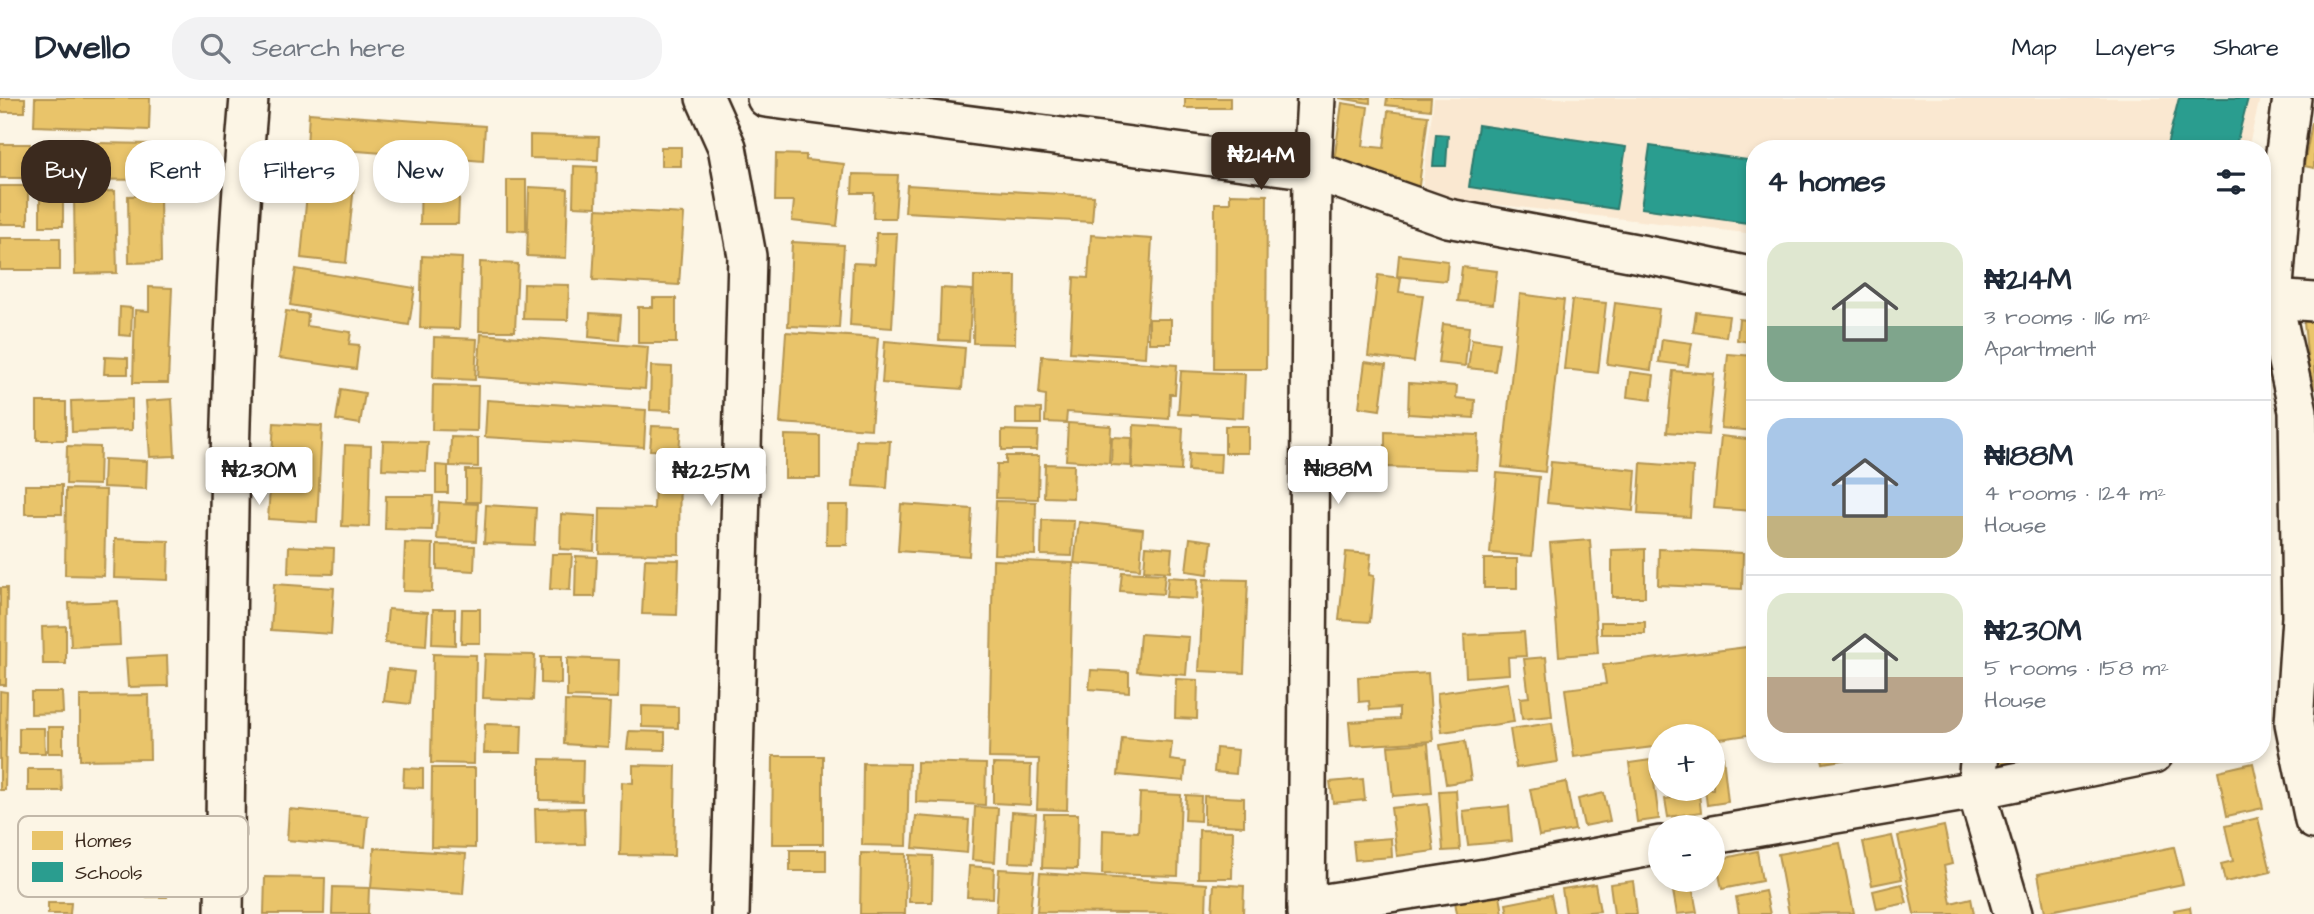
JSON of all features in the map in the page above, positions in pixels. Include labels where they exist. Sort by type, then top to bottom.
[{"type":"street","points":[[226,816],[232,432],[242,175],[249,98]]},
{"type":"street","points":[[705,98],[727,148],[747,256],[730,914]]},
{"type":"street","points":[[766,98],[1312,170],[1448,218],[1746,275]]},
{"type":"street","points":[[1316,98],[1312,170],[1306,910],[1648,847]]},
{"type":"street","points":[[2271,275],[2292,98]]},
{"type":"street","points":[[2271,302],[2314,302]]},
{"type":"street","points":[[2271,313],[2298,411],[2301,617],[2278,727],[2314,820]]},
{"type":"street","points":[[1725,832],[1978,772],[2066,763]]},
{"type":"street","points":[[1978,772],[2013,914]]},
{"type":"shaded area","points":[[1434,98],[2260,98],[2250,140],[1746,140],[1746,233],[1421,196]]},
{"type":"building: Homes","points":[[0,98],[25,98],[25,112],[0,112]]},
{"type":"building: Homes","points":[[35,98],[150,98],[149,130],[34,126]]},
{"type":"building: Homes","points":[[1185,98],[1230,98],[1230,108],[1185,108]]},
{"type":"building: Homes","points":[[1339,98],[1370,98],[1370,103]]},
{"type":"building: Homes","points":[[1387,98],[1431,98],[1430,110],[1386,105]]},
{"type":"building: Homes","points":[[1342,103],[1368,107],[1363,146],[1384,148],[1388,111],[1428,116],[1418,193],[1394,190],[1396,177],[1333,169]]},
{"type":"building: Homes","points":[[309,113],[485,126],[483,161],[469,160],[469,140],[373,140],[373,152],[359,151],[359,140],[307,140]]},
{"type":"building: Homes","points":[[2314,123],[2314,168],[2304,166]]},
{"type":"building: Homes","points":[[530,135],[599,137],[598,160],[530,158]]},
{"type":"building: Homes","points":[[111,143],[125,144],[125,180],[111,180]]},
{"type":"building: Homes","points":[[0,144],[21,144],[21,178],[0,178]]},
{"type":"building: Homes","points":[[661,147],[681,147],[681,166],[661,166]]},
{"type":"building: Homes","points":[[776,154],[806,155],[806,160],[844,164],[837,226],[792,221],[794,201],[775,201]]},
{"type":"building: Homes","points":[[574,166],[597,167],[596,207],[573,206]]},
{"type":"building: Homes","points":[[853,174],[898,175],[895,218],[873,218],[874,193],[852,193]]},
{"type":"building: Homes","points":[[507,180],[526,180],[526,231],[507,230]]},
{"type":"building: Homes","points":[[907,185],[1094,196],[1092,222],[905,212]]},
{"type":"building: Homes","points":[[0,186],[21,186],[21,203],[28,203],[28,224],[0,224]]},
{"type":"building: Homes","points":[[529,187],[568,189],[566,258],[527,256]]},
{"type":"building: Homes","points":[[111,191],[115,191],[117,273],[75,274],[74,203],[111,203]]},
{"type":"building: Homes","points":[[1230,194],[1267,195],[1266,369],[1214,369],[1215,203],[1230,203]]},
{"type":"building: Homes","points":[[40,203],[63,203],[63,226],[40,226]]},
{"type":"building: Homes","points":[[128,203],[160,203],[161,262],[129,263]]},
{"type":"building: Homes","points":[[306,203],[352,203],[346,263],[301,258]]},
{"type":"building: Homes","points":[[420,203],[459,203],[458,224],[420,224]]},
{"type":"building: Homes","points":[[597,209],[684,214],[679,285],[593,280]]},
{"type":"building: Homes","points":[[876,233],[897,233],[892,328],[850,325],[853,263],[875,264]]},
{"type":"building: Homes","points":[[1091,235],[1152,239],[1145,357],[1070,352],[1074,277],[1088,278]]},
{"type":"building: Homes","points":[[0,238],[60,238],[60,270],[0,270]]},
{"type":"building: Homes","points":[[792,242],[844,245],[839,328],[788,326]]},
{"type":"building: Homes","points":[[1399,255],[1448,261],[1446,281],[1397,276]]},
{"type":"building: Homes","points":[[422,256],[462,258],[459,329],[420,328]]},
{"type":"building: Homes","points":[[480,262],[518,264],[515,331],[479,331]]},
{"type":"building: Homes","points":[[1462,267],[1497,271],[1493,304],[1458,301]]},
{"type":"building: Homes","points":[[296,269],[415,288],[409,325],[290,305]]},
{"type":"building: Homes","points":[[1378,275],[1401,278],[1399,292],[1423,295],[1414,362],[1368,356]]},
{"type":"building: Homes","points":[[974,276],[1016,276],[1015,344],[973,343]]},
{"type":"building: Homes","points":[[524,284],[569,285],[568,320],[523,319]]},
{"type":"building: Homes","points":[[149,287],[172,288],[168,383],[133,383],[135,310],[149,311]]},
{"type":"building: Homes","points":[[941,288],[972,290],[969,341],[939,340]]},
{"type":"building: Homes","points":[[1520,294],[1564,300],[1545,472],[1502,467]]},
{"type":"building: Homes","points":[[653,298],[676,298],[676,343],[638,343],[638,307],[653,307]]},
{"type":"building: Homes","points":[[1572,300],[1606,303],[1598,373],[1564,369]]},
{"type":"building: Homes","points":[[1615,303],[1659,309],[1651,370],[1607,364]]},
{"type":"building: Homes","points":[[120,307],[132,308],[131,336],[119,335]]},
{"type":"building: Homes","points":[[286,311],[308,314],[307,326],[351,332],[349,344],[359,345],[356,369],[279,358]]},
{"type":"building: Homes","points":[[1696,312],[1729,316],[1726,337],[1693,332]]},
{"type":"building: Homes","points":[[590,313],[621,315],[619,340],[589,337]]},
{"type":"building: Homes","points":[[1149,319],[1171,319],[1171,343],[1149,343]]},
{"type":"building: Homes","points":[[1739,319],[1746,320],[1746,342],[1737,340]]},
{"type":"building: Homes","points":[[2314,321],[2314,425],[2304,322]]},
{"type":"building: Homes","points":[[1443,324],[1469,327],[1465,366],[1438,363]]},
{"type":"building: Homes","points":[[786,332],[878,338],[871,429],[780,423]]},
{"type":"building: Homes","points":[[481,334],[648,347],[645,389],[478,377]]},
{"type":"building: Homes","points":[[434,337],[477,339],[475,380],[433,378]]},
{"type":"building: Homes","points":[[1472,339],[1499,343],[1495,371],[1468,368]]},
{"type":"building: Homes","points":[[1662,339],[1692,343],[1688,366],[1659,362]]},
{"type":"building: Homes","points":[[885,341],[965,348],[962,389],[882,383]]},
{"type":"building: Homes","points":[[1728,354],[1746,355],[1746,430],[1721,428]]},
{"type":"building: Homes","points":[[1042,356],[1177,365],[1175,394],[1170,394],[1169,419],[1067,412],[1066,423],[1045,422],[1046,395],[1039,394]]},
{"type":"building: Homes","points":[[105,357],[128,358],[128,374],[104,374]]},
{"type":"building: Homes","points":[[1365,362],[1386,365],[1380,410],[1359,407]]},
{"type":"building: Homes","points":[[651,366],[672,367],[671,411],[650,410]]},
{"type":"building: Homes","points":[[1181,371],[1245,374],[1243,418],[1178,414]]},
{"type":"building: Homes","points":[[1673,371],[1714,374],[1708,435],[1667,432]]},
{"type":"building: Homes","points":[[1630,372],[1654,375],[1651,400],[1627,397]]},
{"type":"building: Homes","points":[[1409,383],[1457,386],[1456,398],[1475,400],[1474,418],[1408,414]]},
{"type":"building: Homes","points":[[433,385],[478,386],[477,431],[432,430]]},
{"type":"building: Homes","points":[[341,389],[365,393],[360,424],[336,420]]},
{"type":"building: Homes","points":[[132,399],[132,430],[72,432],[71,401]]},
{"type":"building: Homes","points":[[172,399],[175,456],[150,457],[146,401]]},
{"type":"building: Homes","points":[[487,400],[646,410],[644,447],[485,437]]},
{"type":"building: Homes","points":[[37,402],[66,402],[66,440],[37,440]]},
{"type":"building: Homes","points":[[1016,408],[1041,409],[1041,424],[1016,424]]},
{"type":"building: Homes","points":[[274,423],[322,426],[317,522],[268,519]]},
{"type":"building: Homes","points":[[1068,423],[1111,426],[1109,463],[1066,460]]},
{"type":"building: Homes","points":[[1134,425],[1183,428],[1181,471],[1132,468]]},
{"type":"building: Homes","points":[[652,426],[681,427],[679,451],[650,450]]},
{"type":"building: Homes","points":[[1225,426],[1248,426],[1248,453],[1225,453]]},
{"type":"building: Homes","points":[[1002,430],[1038,431],[1037,450],[1002,450]]},
{"type":"building: Homes","points":[[1385,432],[1479,435],[1477,470],[1385,467]]},
{"type":"building: Homes","points":[[785,435],[820,436],[820,478],[785,478]]},
{"type":"building: Homes","points":[[1721,436],[1746,439],[1746,511],[1714,508]]},
{"type":"building: Homes","points":[[451,437],[478,438],[478,467],[450,466]]},
{"type":"building: Homes","points":[[1112,437],[1132,438],[1131,466],[1111,465]]},
{"type":"building: Homes","points":[[856,440],[890,441],[887,488],[853,486]]},
{"type":"building: Homes","points":[[383,441],[428,442],[426,471],[382,469]]},
{"type":"building: Homes","points":[[345,445],[371,446],[369,527],[342,526]]},
{"type":"building: Homes","points":[[67,446],[100,447],[99,485],[66,484]]},
{"type":"building: Homes","points":[[1189,453],[1221,454],[1220,473],[1188,471]]},
{"type":"building: Homes","points":[[656,455],[680,456],[679,554],[599,553],[600,508],[654,509]]},
{"type":"building: Homes","points":[[1006,456],[1039,456],[1038,499],[996,498],[997,464],[1006,464]]},
{"type":"building: Homes","points":[[104,459],[147,461],[146,489],[103,487]]},
{"type":"building: Homes","points":[[1551,462],[1636,470],[1633,511],[1547,503]]},
{"type":"building: Homes","points":[[1641,463],[1693,467],[1690,517],[1638,514]]},
{"type":"building: Homes","points":[[1045,464],[1074,465],[1073,498],[1044,497]]},
{"type":"building: Homes","points":[[436,465],[448,466],[448,493],[436,493]]},
{"type":"building: Homes","points":[[466,470],[481,470],[480,502],[466,502]]},
{"type":"building: Homes","points":[[1497,473],[1539,477],[1532,556],[1490,553]]},
{"type":"building: Homes","points":[[25,485],[62,485],[62,514],[25,514]]},
{"type":"building: Homes","points":[[66,489],[106,490],[104,576],[65,575]]},
{"type":"building: Homes","points":[[386,496],[433,496],[432,530],[385,529]]},
{"type":"building: Homes","points":[[996,501],[1036,502],[1035,555],[994,554]]},
{"type":"building: Homes","points":[[439,502],[478,504],[476,541],[437,539]]},
{"type":"building: Homes","points":[[901,504],[972,509],[969,556],[898,551]]},
{"type":"building: Homes","points":[[486,505],[536,508],[534,545],[484,543]]},
{"type":"building: Homes","points":[[827,505],[848,505],[847,545],[826,545]]},
{"type":"building: Homes","points":[[561,514],[596,516],[594,551],[560,549]]},
{"type":"building: Homes","points":[[1042,520],[1074,521],[1072,556],[1041,555]]},
{"type":"building: Homes","points":[[1079,522],[1143,529],[1140,569],[1074,563]]},
{"type":"building: Homes","points":[[1190,538],[1212,541],[1208,574],[1186,571]]},
{"type":"building: Homes","points":[[115,539],[169,541],[168,580],[114,578]]},
{"type":"building: Homes","points":[[1590,540],[1598,653],[1559,656],[1550,543]]},
{"type":"building: Homes","points":[[405,543],[433,544],[432,592],[403,591]]},
{"type":"building: Homes","points":[[437,545],[475,546],[474,571],[437,569]]},
{"type":"building: Homes","points":[[289,546],[334,548],[333,574],[288,573]]},
{"type":"building: Homes","points":[[1146,546],[1172,548],[1170,572],[1144,570]]},
{"type":"building: Homes","points":[[1645,549],[1645,597],[1612,597],[1612,550]]},
{"type":"building: Homes","points":[[1659,549],[1743,553],[1742,589],[1658,585]]},
{"type":"building: Homes","points":[[1346,552],[1371,554],[1369,575],[1374,576],[1370,622],[1339,620]]},
{"type":"building: Homes","points":[[552,554],[572,554],[570,590],[550,589]]},
{"type":"building: Homes","points":[[576,556],[597,557],[595,597],[575,597]]},
{"type":"building: Homes","points":[[645,559],[679,560],[677,615],[642,614]]},
{"type":"building: Homes","points":[[1484,559],[1517,559],[1517,588],[1484,588]]},
{"type":"building: Homes","points":[[993,560],[1073,563],[1067,810],[1037,809],[1039,759],[989,758]]},
{"type":"building: Homes","points":[[1122,572],[1165,574],[1163,594],[1120,591]]},
{"type":"building: Homes","points":[[1168,577],[1198,579],[1197,599],[1166,597]]},
{"type":"building: Homes","points":[[1204,579],[1248,580],[1244,673],[1199,671]]},
{"type":"building: Homes","points":[[274,584],[334,588],[331,634],[271,630]]},
{"type":"building: Homes","points":[[0,588],[7,588],[6,685],[0,685]]},
{"type":"building: Homes","points":[[118,601],[120,645],[71,647],[69,603]]},
{"type":"building: Homes","points":[[388,609],[428,612],[426,646],[385,643]]},
{"type":"building: Homes","points":[[433,609],[455,609],[455,645],[432,644]]},
{"type":"building: Homes","points":[[462,609],[480,609],[480,643],[461,643]]},
{"type":"building: Homes","points":[[1601,622],[1645,622],[1645,634],[1601,634]]},
{"type":"building: Homes","points":[[66,626],[66,664],[43,664],[42,627]]},
{"type":"building: Homes","points":[[1524,632],[1526,656],[1508,657],[1509,674],[1466,677],[1464,635]]},
{"type":"building: Homes","points":[[1140,634],[1189,637],[1186,675],[1137,671]]},
{"type":"building: Homes","points":[[1746,647],[1746,735],[1725,738],[1725,724],[1648,724],[1648,748],[1574,757],[1565,689],[1606,684],[1603,665]]},
{"type":"building: Homes","points":[[433,654],[476,655],[474,764],[431,763]]},
{"type":"building: Homes","points":[[485,654],[535,655],[533,700],[483,698]]},
{"type":"building: Homes","points":[[167,656],[168,686],[128,687],[126,658]]},
{"type":"building: Homes","points":[[541,657],[561,657],[561,684],[541,683]]},
{"type":"building: Homes","points":[[1546,657],[1552,716],[1522,719],[1520,698],[1529,697],[1524,659]]},
{"type":"building: Homes","points":[[567,658],[619,660],[618,698],[567,697]]},
{"type":"building: Homes","points":[[388,669],[414,672],[410,704],[384,701]]},
{"type":"building: Homes","points":[[1091,670],[1129,672],[1129,692],[1089,689]]},
{"type":"building: Homes","points":[[1428,673],[1433,741],[1351,746],[1349,722],[1399,719],[1399,708],[1370,710],[1369,701],[1359,702],[1358,677]]},
{"type":"building: Homes","points":[[1176,679],[1198,680],[1197,719],[1175,718]]},
{"type":"building: Homes","points":[[1508,683],[1514,722],[1442,732],[1437,693]]},
{"type":"building: Homes","points":[[0,691],[7,692],[5,790],[0,790]]},
{"type":"building: Homes","points":[[31,692],[62,692],[63,713],[31,714]]},
{"type":"building: Homes","points":[[149,695],[150,759],[80,760],[80,696]]},
{"type":"building: Homes","points":[[565,701],[610,703],[608,747],[564,744]]},
{"type":"building: Homes","points":[[642,706],[678,707],[678,728],[642,727]]},
{"type":"building: Homes","points":[[1552,723],[1558,762],[1516,768],[1510,729]]},
{"type":"building: Homes","points":[[485,724],[522,725],[521,753],[484,753]]},
{"type":"building: Homes","points":[[48,727],[63,727],[63,753],[48,753]]},
{"type":"building: Homes","points":[[19,728],[44,728],[45,753],[19,753]]},
{"type":"building: Homes","points":[[629,731],[665,732],[665,750],[627,749]]},
{"type":"building: Homes","points":[[1122,738],[1172,742],[1170,760],[1186,762],[1184,781],[1118,775]]},
{"type":"building: Homes","points":[[1465,741],[1471,780],[1446,784],[1440,745]]},
{"type":"building: Homes","points":[[1428,743],[1432,793],[1393,796],[1388,746]]},
{"type":"building: Homes","points":[[1216,748],[1238,750],[1236,774],[1214,772]]},
{"type":"building: Homes","points":[[773,756],[823,756],[823,844],[772,844]]},
{"type":"building: Homes","points":[[540,759],[583,760],[582,801],[540,800]]},
{"type":"building: Homes","points":[[1648,760],[1648,801],[1657,801],[1658,815],[1648,815],[1648,820],[1637,822],[1629,763]]},
{"type":"building: Homes","points":[[917,762],[986,764],[985,805],[916,802]]},
{"type":"building: Homes","points":[[863,763],[909,764],[907,846],[862,845]]},
{"type":"building: Homes","points":[[2253,763],[2263,808],[2227,816],[2218,771]]},
{"type":"building: Homes","points":[[993,764],[1031,765],[1030,805],[993,803]]},
{"type":"building: Homes","points":[[633,765],[676,766],[674,856],[620,855],[622,782],[633,783]]},
{"type":"building: Homes","points":[[404,768],[423,769],[423,788],[403,787]]},
{"type":"building: Homes","points":[[432,768],[475,768],[475,848],[431,847]]},
{"type":"building: Homes","points":[[28,769],[61,769],[62,791],[28,791]]},
{"type":"building: Homes","points":[[1725,774],[1728,802],[1707,805],[1706,801],[1725,801]]},
{"type":"building: Homes","points":[[1363,779],[1365,800],[1333,803],[1330,782]]},
{"type":"building: Homes","points":[[1566,782],[1575,830],[1539,836],[1530,789]]},
{"type":"building: Homes","points":[[1456,790],[1460,850],[1443,851],[1439,791]]},
{"type":"building: Homes","points":[[1140,793],[1181,795],[1178,876],[1102,874],[1103,830],[1138,832]]},
{"type":"building: Homes","points":[[1604,793],[1610,821],[1584,826],[1578,799]]},
{"type":"building: Homes","points":[[1186,795],[1201,796],[1200,821],[1185,820]]},
{"type":"building: Homes","points":[[1204,796],[1244,798],[1244,826],[1204,824]]},
{"type":"building: Homes","points":[[1665,801],[1700,801],[1701,812],[1668,815]]},
{"type":"building: Homes","points":[[1428,804],[1434,851],[1397,856],[1391,808]]},
{"type":"building: Homes","points":[[1509,806],[1512,841],[1468,845],[1463,811]]},
{"type":"building: Homes","points":[[975,807],[998,808],[995,862],[972,860]]},
{"type":"building: Homes","points":[[584,808],[585,844],[536,845],[535,809]]},
{"type":"building: Homes","points":[[289,809],[368,816],[365,847],[287,840]]},
{"type":"building: Homes","points":[[1012,812],[1036,814],[1033,863],[1009,862]]},
{"type":"building: Homes","points":[[1044,814],[1078,814],[1077,869],[1042,868]]},
{"type":"building: Homes","points":[[916,816],[969,820],[967,853],[913,848]]},
{"type":"building: Homes","points":[[2258,818],[2271,872],[2225,882],[2221,864],[2233,861],[2225,826]]},
{"type":"building: Homes","points":[[1944,826],[1952,864],[1944,866],[1951,903],[1971,898],[1974,914],[1914,914],[1898,836]]},
{"type":"building: Homes","points":[[1199,830],[1233,831],[1232,878],[1198,878]]},
{"type":"building: Homes","points":[[1892,836],[1902,879],[1872,885],[1863,842]]},
{"type":"building: Homes","points":[[1391,838],[1392,857],[1355,860],[1353,841]]},
{"type":"building: Homes","points":[[1840,843],[1854,913],[1789,914],[1778,854]]},
{"type":"building: Homes","points":[[2174,847],[2183,884],[2045,912],[2038,874]]},
{"type":"building: Homes","points":[[374,848],[466,854],[463,894],[371,888]]},
{"type":"building: Homes","points":[[790,850],[826,850],[826,871],[790,871]]},
{"type":"building: Homes","points":[[1757,851],[1762,881],[1725,888],[1725,858]]},
{"type":"building: Homes","points":[[861,853],[906,854],[905,914],[860,914]]},
{"type":"building: Homes","points":[[910,855],[933,856],[932,902],[909,902]]},
{"type":"building: Homes","points":[[969,866],[994,868],[993,898],[967,897]]},
{"type":"building: Homes","points":[[999,869],[1034,871],[1030,914],[996,914]]},
{"type":"building: Homes","points":[[1040,873],[1207,884],[1206,914],[1037,912]]},
{"type":"building: Homes","points":[[265,877],[325,878],[324,914],[264,914]]},
{"type":"building: Homes","points":[[1633,881],[1637,914],[1614,914],[1610,884]]},
{"type":"building: Homes","points":[[1214,884],[1244,886],[1243,914],[1212,914]]},
{"type":"building: Homes","points":[[1595,884],[1600,911],[1566,914],[1562,889]]},
{"type":"building: Homes","points":[[1902,884],[1907,903],[1877,909],[1873,891]]},
{"type":"building: Homes","points":[[333,887],[369,888],[368,914],[332,914]]},
{"type":"building: Homes","points":[[1499,888],[1503,914],[1457,914],[1454,895]]},
{"type":"building: Homes","points":[[1765,891],[1770,914],[1739,914],[1736,897]]},
{"type":"building: Homes","points":[[1673,892],[1693,892],[1697,912],[1677,914]]},
{"type":"building: Homes","points":[[1551,895],[1555,914],[1508,914],[1506,904]]},
{"type":"building: Homes","points":[[48,903],[71,903],[70,914],[48,914]]},
{"type":"building: Homes","points":[[2190,907],[2191,914],[2175,914],[2174,910]]},
{"type":"building: Schools","points":[[2179,98],[2248,98],[2237,140],[2168,140]]},
{"type":"building: Schools","points":[[1478,125],[1626,147],[1616,209],[1469,187]]},
{"type":"building: Schools","points":[[1436,134],[1448,135],[1446,166],[1433,166]]},
{"type":"building: Schools","points":[[1650,146],[1746,160],[1746,223],[1641,208]]}]
